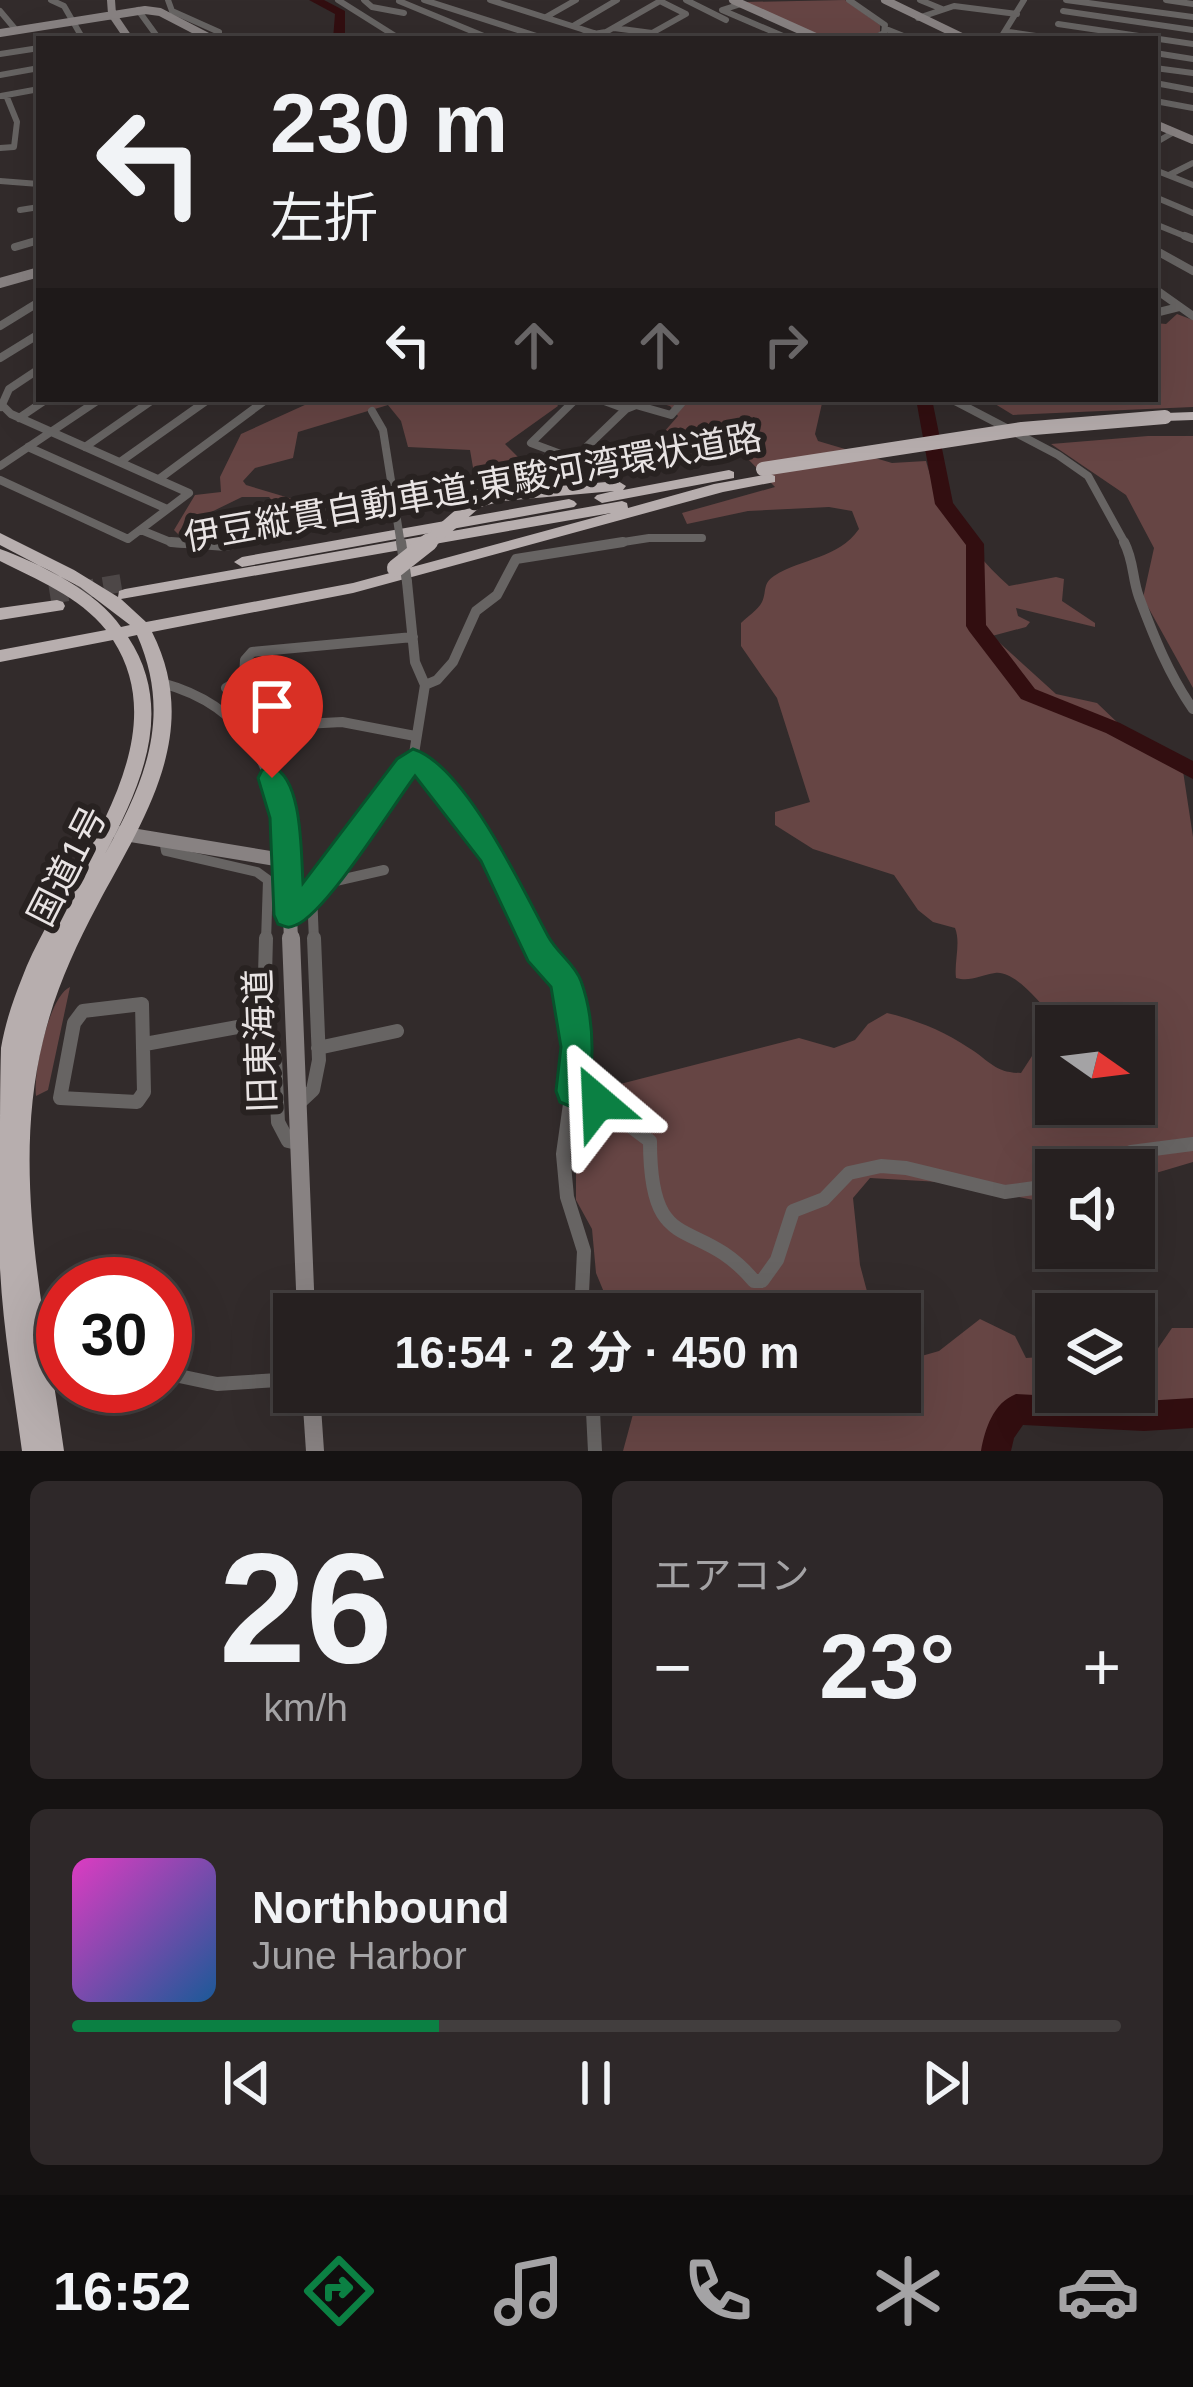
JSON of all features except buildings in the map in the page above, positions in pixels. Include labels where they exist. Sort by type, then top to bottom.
[{"type":"highway","name":"伊豆縦貫自動車道;東駿河湾環状道路","points":[[123,589],[767,474],[1193,416]]},
{"type":"highway","name":"伊豆縦貫自動車道;東駿河湾環状道路","points":[[1168,422],[1193,425]]},
{"type":"highway","points":[[0,652],[363,578],[402,575],[457,513],[501,496],[721,482]]},
{"type":"highway","points":[[0,538],[73,576],[137,622],[420,573],[721,482]]},
{"type":"highway","name":"国道1号","points":[[0,554],[64,589],[115,628],[141,683],[143,729],[116,832],[50,983],[27,1063],[22,1205],[36,1274]]},
{"type":"highway","points":[[0,604],[54,600],[0,614]]},
{"type":"highway","name":"国道1号","points":[[35,1451],[8,1252],[1,1151],[5,1084],[36,968],[159,757],[164,732],[162,683],[137,622]]},
{"type":"highway","name":"国道1号","points":[[51,1413],[51,1451]]},
{"type":"street","points":[[50,0],[66,3],[81,36]]},
{"type":"street","points":[[111,0],[112,14],[127,36]]},
{"type":"street","points":[[168,0],[172,10],[219,32],[215,36]]},
{"type":"street","points":[[338,0],[395,36]]},
{"type":"street","points":[[364,0],[379,10],[404,13]]},
{"type":"street","points":[[424,0],[536,36]]},
{"type":"street","points":[[466,14],[492,0],[606,36]]},
{"type":"street","points":[[519,9],[535,0]]},
{"type":"street","points":[[546,17],[576,0]]},
{"type":"street","points":[[573,26],[617,0]]},
{"type":"street","points":[[638,0],[650,5]]},
{"type":"street","points":[[686,0],[761,36]]},
{"type":"street","points":[[849,0],[886,29],[904,36]]},
{"type":"street","points":[[886,0],[959,36]]},
{"type":"street","points":[[920,0],[942,9]]},
{"type":"street","points":[[992,11],[997,0]]},
{"type":"street","points":[[1004,36],[1024,0]]},
{"type":"street","points":[[1054,36],[1067,0],[1190,17]]},
{"type":"street","points":[[1166,0],[1192,2],[1176,56]]},
{"type":"street","points":[[379,10],[400,1],[483,36]]},
{"type":"street","points":[[580,36],[614,28],[661,1],[686,14],[653,36]]},
{"type":"street","points":[[782,36],[722,10],[737,1],[813,36]]},
{"type":"street","points":[[918,17],[952,3],[1017,14]]},
{"type":"street","points":[[138,10],[156,36]]},
{"type":"street","points":[[0,33],[138,10],[160,12],[206,36]]},
{"type":"street","points":[[0,11],[16,30]]},
{"type":"street","points":[[1063,11],[1187,29]]},
{"type":"street","points":[[1094,29],[1100,16]]},
{"type":"street","points":[[1058,24],[1140,36]]},
{"type":"street","points":[[614,28],[632,36]]},
{"type":"street","points":[[876,36],[886,29]]},
{"type":"street","points":[[790,36],[800,30]]},
{"type":"street","points":[[1009,32],[1034,36]]},
{"type":"street","points":[[1158,39],[1193,44]]},
{"type":"street","points":[[0,54],[36,48]]},
{"type":"street","points":[[1158,53],[1193,59]]},
{"type":"street","points":[[1158,68],[1193,73]]},
{"type":"street","points":[[0,75],[36,69]]},
{"type":"street","points":[[1158,84],[1193,90]]},
{"type":"street","points":[[1168,86],[1159,102],[1193,108]]},
{"type":"street","points":[[0,148],[14,147],[17,122],[3,96],[36,90]]},
{"type":"street","points":[[1158,125],[1193,140]]},
{"type":"street","points":[[1158,141],[1193,127]]},
{"type":"street","points":[[1169,176],[1193,163]]},
{"type":"street","points":[[1158,171],[1193,185]]},
{"type":"street","points":[[0,181],[36,184]]},
{"type":"street","points":[[1158,201],[1193,213]]},
{"type":"street","points":[[20,210],[36,207]]},
{"type":"street","points":[[1158,225],[1193,239]]},
{"type":"street","points":[[14,247],[36,241]]},
{"type":"street","points":[[1158,252],[1193,271]]},
{"type":"street","points":[[0,283],[36,273]]},
{"type":"street","points":[[1158,291],[1193,316]]},
{"type":"street","points":[[0,326],[36,306]]},
{"type":"street","points":[[1158,312],[1179,307]]},
{"type":"street","points":[[0,314],[11,319]]},
{"type":"street","points":[[0,358],[36,336]]},
{"type":"street","points":[[0,480],[128,539],[189,493],[2,407],[9,389],[36,371]]},
{"type":"street","points":[[19,418],[43,402]]},
{"type":"street","points":[[0,466],[96,402]]},
{"type":"street","points":[[86,446],[150,402]]},
{"type":"street","points":[[120,462],[204,402]]},
{"type":"street","points":[[159,479],[264,402]]},
{"type":"street","points":[[569,402],[531,442],[574,459],[626,409],[636,405],[671,415],[682,402]]},
{"type":"street","points":[[605,402],[626,409]]},
{"type":"street","points":[[957,402],[1088,476],[1133,558],[1138,600],[1159,638],[1167,671],[1193,710]]},
{"type":"street","points":[[289,915],[315,889],[413,760],[424,685],[415,662],[383,430],[372,411]]},
{"type":"street","points":[[141,530],[173,543],[213,547],[592,476],[694,444]]},
{"type":"street","points":[[28,448],[167,509]]},
{"type":"street","points":[[201,527],[352,505],[392,490]]},
{"type":"street","points":[[424,685],[437,680],[453,662],[476,611],[497,595],[517,559],[620,542],[702,538]]},
{"type":"street","points":[[249,738],[256,734],[256,722],[241,697],[226,688],[244,677],[249,653],[413,637]]},
{"type":"street","name":"旧東海道","points":[[162,683],[219,703],[249,738],[280,797],[288,861],[305,1293]]},
{"type":"street","points":[[284,724],[341,722],[415,736]]},
{"type":"street","points":[[413,760],[493,854],[539,951],[566,982],[578,1047],[563,1154],[567,1197],[584,1251],[582,1293]]},
{"type":"street","points":[[116,832],[288,861]]},
{"type":"street","points":[[164,840],[166,851],[256,872],[268,880],[265,1022],[275,1058],[278,1122],[284,1137],[297,1143]]},
{"type":"street","points":[[315,889],[384,869]]},
{"type":"street","points":[[296,1105],[317,1081],[315,889]]},
{"type":"street","points":[[142,1004],[145,1044],[144,1092],[139,1101],[60,1098],[74,1023],[83,1011],[142,1004]]},
{"type":"street","points":[[145,1044],[265,1022]]},
{"type":"street","points":[[318,1048],[398,1031]]},
{"type":"street","points":[[572,1091],[598,1102],[650,1141],[652,1198],[672,1225],[735,1258],[758,1281],[773,1267],[793,1211],[827,1197],[839,1180],[856,1171],[916,1167],[1017,1195],[1035,1190]]},
{"type":"street","points":[[1154,1149],[1193,1144]]},
{"type":"street","points":[[192,1379],[217,1384],[273,1380]]},
{"type":"street","points":[[312,1413],[315,1451]]},
{"type":"street","points":[[593,1413],[596,1451]]},
{"type":"shaded area","points":[[845,0],[880,25],[880,32],[825,36],[745,2]]},
{"type":"shaded area","points":[[1177,314],[1193,320],[1193,407],[1013,415],[992,402],[1158,402],[1158,323],[1166,324]]},
{"type":"shaded area","points":[[311,402],[556,402],[558,406],[505,444],[521,460],[515,473],[476,485],[470,450],[408,447],[401,421],[388,405],[298,432],[293,458],[255,468],[243,481],[296,500],[292,504],[276,505],[269,497],[242,497],[203,516],[198,533],[180,536],[174,530],[195,495],[221,492],[220,477],[241,434]]},
{"type":"shaded area","points":[[656,402],[822,402],[815,434],[818,441],[892,463],[926,461],[948,512],[970,545],[1009,586],[1064,579],[1062,601],[1095,627],[1016,608],[1018,616],[1030,622],[1026,627],[992,636],[1056,694],[1097,703],[1143,747],[1183,771],[1193,837],[1193,1162],[1155,1173],[1155,1149],[1035,1149],[1035,1200],[940,1182],[870,1178],[853,1198],[867,1293],[604,1293],[596,1273],[592,1229],[576,1200],[576,1123],[597,1090],[799,1038],[834,1048],[855,1040],[868,1024],[887,1013],[940,1031],[999,1069],[1021,1073],[1035,1051],[1035,1125],[1155,1125],[1155,1005],[1042,1005],[1003,974],[956,978],[955,928],[933,922],[918,910],[894,875],[813,849],[775,825],[775,812],[810,802],[777,698],[741,646],[741,623],[760,605],[770,579],[841,546],[859,529],[852,511],[829,507],[748,511],[687,524],[682,513],[775,487],[747,458],[701,447],[699,439],[664,432],[678,416],[670,406]]},
{"type":"shaded area","points":[[1193,436],[1193,688],[1143,598],[1154,548],[1126,495],[1051,444]]},
{"type":"shaded area","points":[[70,987],[48,1090],[36,1096],[49,1019]]},
{"type":"shaded area","points":[[980,1319],[1015,1336],[1026,1358],[1035,1357],[1035,1400],[1015,1399],[997,1410],[988,1451],[623,1451],[633,1413],[921,1413],[921,1356],[939,1351]]},
{"type":"shaded area","points":[[1172,1328],[1193,1328],[1193,1409],[1155,1407],[1155,1353]]},
{"type":"waterway","points":[[315,0],[341,13],[339,36]]},
{"type":"waterway","points":[[925,402],[944,504],[975,544],[976,626],[1028,694],[1113,728],[1193,771]]},
{"type":"waterway","points":[[996,1451],[1000,1432],[1016,1409],[1144,1416],[1193,1413]]},
{"type":"tunnel","points":[[50,595],[122,583]]},
{"type":"route","points":[[272,778],[285,818],[289,915],[309,897],[407,766],[413,760],[424,767],[493,854],[539,951],[566,982],[578,1047],[572,1091],[598,1102]]}]
